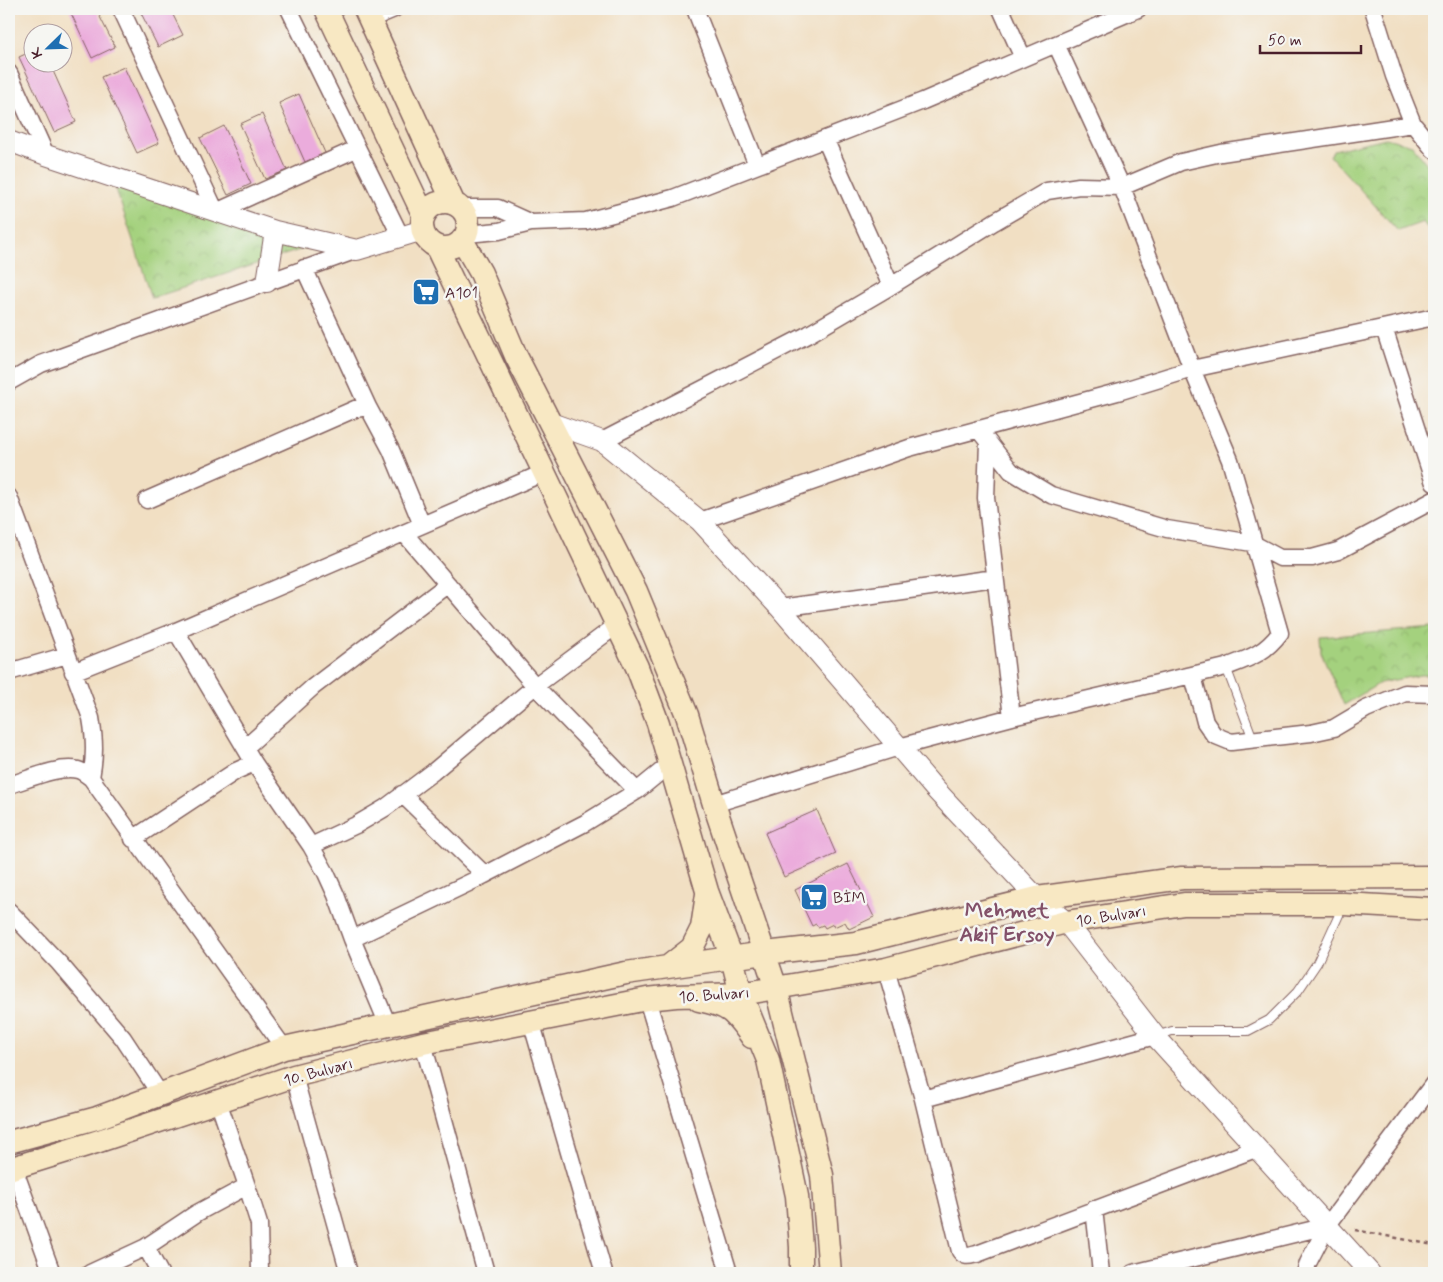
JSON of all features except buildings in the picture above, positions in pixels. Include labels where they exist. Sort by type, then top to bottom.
[{"type":"main road","points":[[326,9],[427,230],[637,667],[658,723],[707,891],[732,958],[742,994],[768,1060],[797,1196],[801,1273]]},
{"type":"main road","points":[[368,14],[457,206],[467,220],[464,237],[516,356],[636,591],[687,715],[714,804],[776,988],[822,1175],[830,1273]]},
{"type":"main road","points":[[427,230],[428,210],[440,203],[457,206]]},
{"type":"main road","points":[[427,230],[450,247],[464,237]]},
{"type":"main road","name":"10. Bulvarı","points":[[11,1137],[97,1118],[284,1048],[626,973],[765,953],[856,943],[1037,898],[1182,878],[1434,877]]},
{"type":"main road","points":[[667,967],[692,948],[702,928],[707,891]]},
{"type":"main road","name":"10. Bulvarı","points":[[11,1169],[294,1076],[423,1044],[647,999],[742,994],[886,969],[1066,922],[1184,904],[1344,904],[1434,908]]},
{"type":"main road","points":[[676,996],[720,1004],[738,1016],[768,1060]]},
{"type":"street","points":[[121,9],[216,212]]},
{"type":"street","points":[[289,9],[401,237]]},
{"type":"street","points":[[368,14],[394,9]]},
{"type":"street","points":[[695,9],[757,165]]},
{"type":"street","points":[[1001,9],[1023,58]]},
{"type":"street","points":[[464,237],[499,231],[531,222],[586,221],[673,198],[923,101],[1138,9]]},
{"type":"street","points":[[1374,9],[1394,76],[1412,124],[1434,150]]},
{"type":"street","points":[[714,804],[899,747],[1012,717],[1226,667],[1252,657],[1270,645],[1280,633],[1230,460],[1192,369],[1122,187],[1056,44]]},
{"type":"street","points":[[9,73],[46,155]]},
{"type":"street","points":[[602,441],[809,334],[892,286],[1047,191],[1079,186],[1122,187],[1181,162],[1222,153],[1412,124]]},
{"type":"street","points":[[824,139],[892,286]]},
{"type":"street","points":[[9,141],[275,231],[357,250]]},
{"type":"street","points":[[216,212],[356,148]]},
{"type":"street","points":[[457,206],[498,208],[531,222]]},
{"type":"street","points":[[9,382],[41,364],[304,268],[357,250],[427,230]]},
{"type":"street","points":[[267,282],[275,231]]},
{"type":"street","points":[[304,268],[368,407],[391,450],[422,525]]},
{"type":"street","points":[[700,521],[909,448],[983,436],[1192,369],[1434,317]]},
{"type":"street","points":[[1384,328],[1434,483]]},
{"type":"street","points":[[147,500],[355,409],[368,407]]},
{"type":"street","points":[[550,423],[602,441],[700,521],[780,608],[934,788],[1037,898],[1066,922],[1155,1036],[1370,1273]]},
{"type":"street","points":[[983,436],[1010,470],[1051,495],[1167,529],[1254,544],[1280,558],[1312,558],[1338,551],[1434,500]]},
{"type":"street","points":[[983,436],[986,498],[1012,717]]},
{"type":"street","points":[[73,672],[176,631],[543,472]]},
{"type":"street","points":[[9,497],[91,718],[95,739],[95,757],[91,778]]},
{"type":"street","points":[[404,532],[535,686],[637,791]]},
{"type":"street","points":[[780,608],[995,578]]},
{"type":"street","points":[[246,747],[313,687],[448,584]]},
{"type":"street","points":[[311,846],[356,825],[385,808],[433,772],[535,686],[617,626]]},
{"type":"street","points":[[176,631],[254,763],[311,846],[336,895],[388,1025]]},
{"type":"street","points":[[9,672],[67,655]]},
{"type":"street","points":[[1193,676],[1205,722],[1214,735],[1230,742],[1310,733],[1334,728],[1366,709],[1405,693],[1434,694]]},
{"type":"street","points":[[133,839],[236,771],[254,763]]},
{"type":"street","points":[[352,939],[484,875],[585,823],[637,791],[670,764]]},
{"type":"street","points":[[9,785],[51,772],[69,769],[79,770],[91,778],[284,1048]]},
{"type":"street","points":[[402,794],[484,875]]},
{"type":"street","points":[[9,911],[59,963],[123,1038],[160,1094]]},
{"type":"street","points":[[886,969],[923,1099],[958,1247],[963,1256],[968,1257],[977,1254],[1258,1148]]},
{"type":"street","points":[[647,999],[729,1273]]},
{"type":"street","points":[[531,1022],[604,1273]]},
{"type":"street","points":[[923,1099],[1155,1036]]},
{"type":"street","points":[[423,1044],[486,1273]]},
{"type":"street","points":[[294,1076],[349,1273]]},
{"type":"street","points":[[1305,1273],[1328,1226],[1434,1083]]},
{"type":"street","points":[[218,1101],[248,1186],[259,1224],[260,1273]]},
{"type":"street","points":[[11,1169],[52,1273]]},
{"type":"street","points":[[90,1273],[146,1247],[197,1214],[248,1186]]},
{"type":"street","points":[[1094,1209],[1101,1273]]},
{"type":"street","points":[[1133,1273],[1328,1226]]},
{"type":"street","points":[[146,1247],[160,1273]]},
{"type":"lane","points":[[1226,667],[1252,739]]},
{"type":"lane","points":[[1155,1036],[1172,1031],[1248,1031],[1269,1020],[1298,991],[1317,963],[1344,904]]},
{"type":"path","points":[[1355,1230],[1434,1245]]},
{"type":"green space","points":[[1386,138],[1412,145],[1434,173],[1434,238],[1423,222],[1398,231],[1330,156],[1334,150]]},
{"type":"green space","points":[[115,186],[318,244],[152,298]]},
{"type":"green space","points":[[1434,628],[1434,675],[1420,675],[1380,683],[1344,705],[1321,652],[1320,637]]},
{"type":"place","name":"A101","points":[[426,292]]},
{"type":"place","name":"BİM","points":[[814,897]]},
{"type":"district","name":"Mehmet Akif Ersoy","points":[[1007,922]]}]
